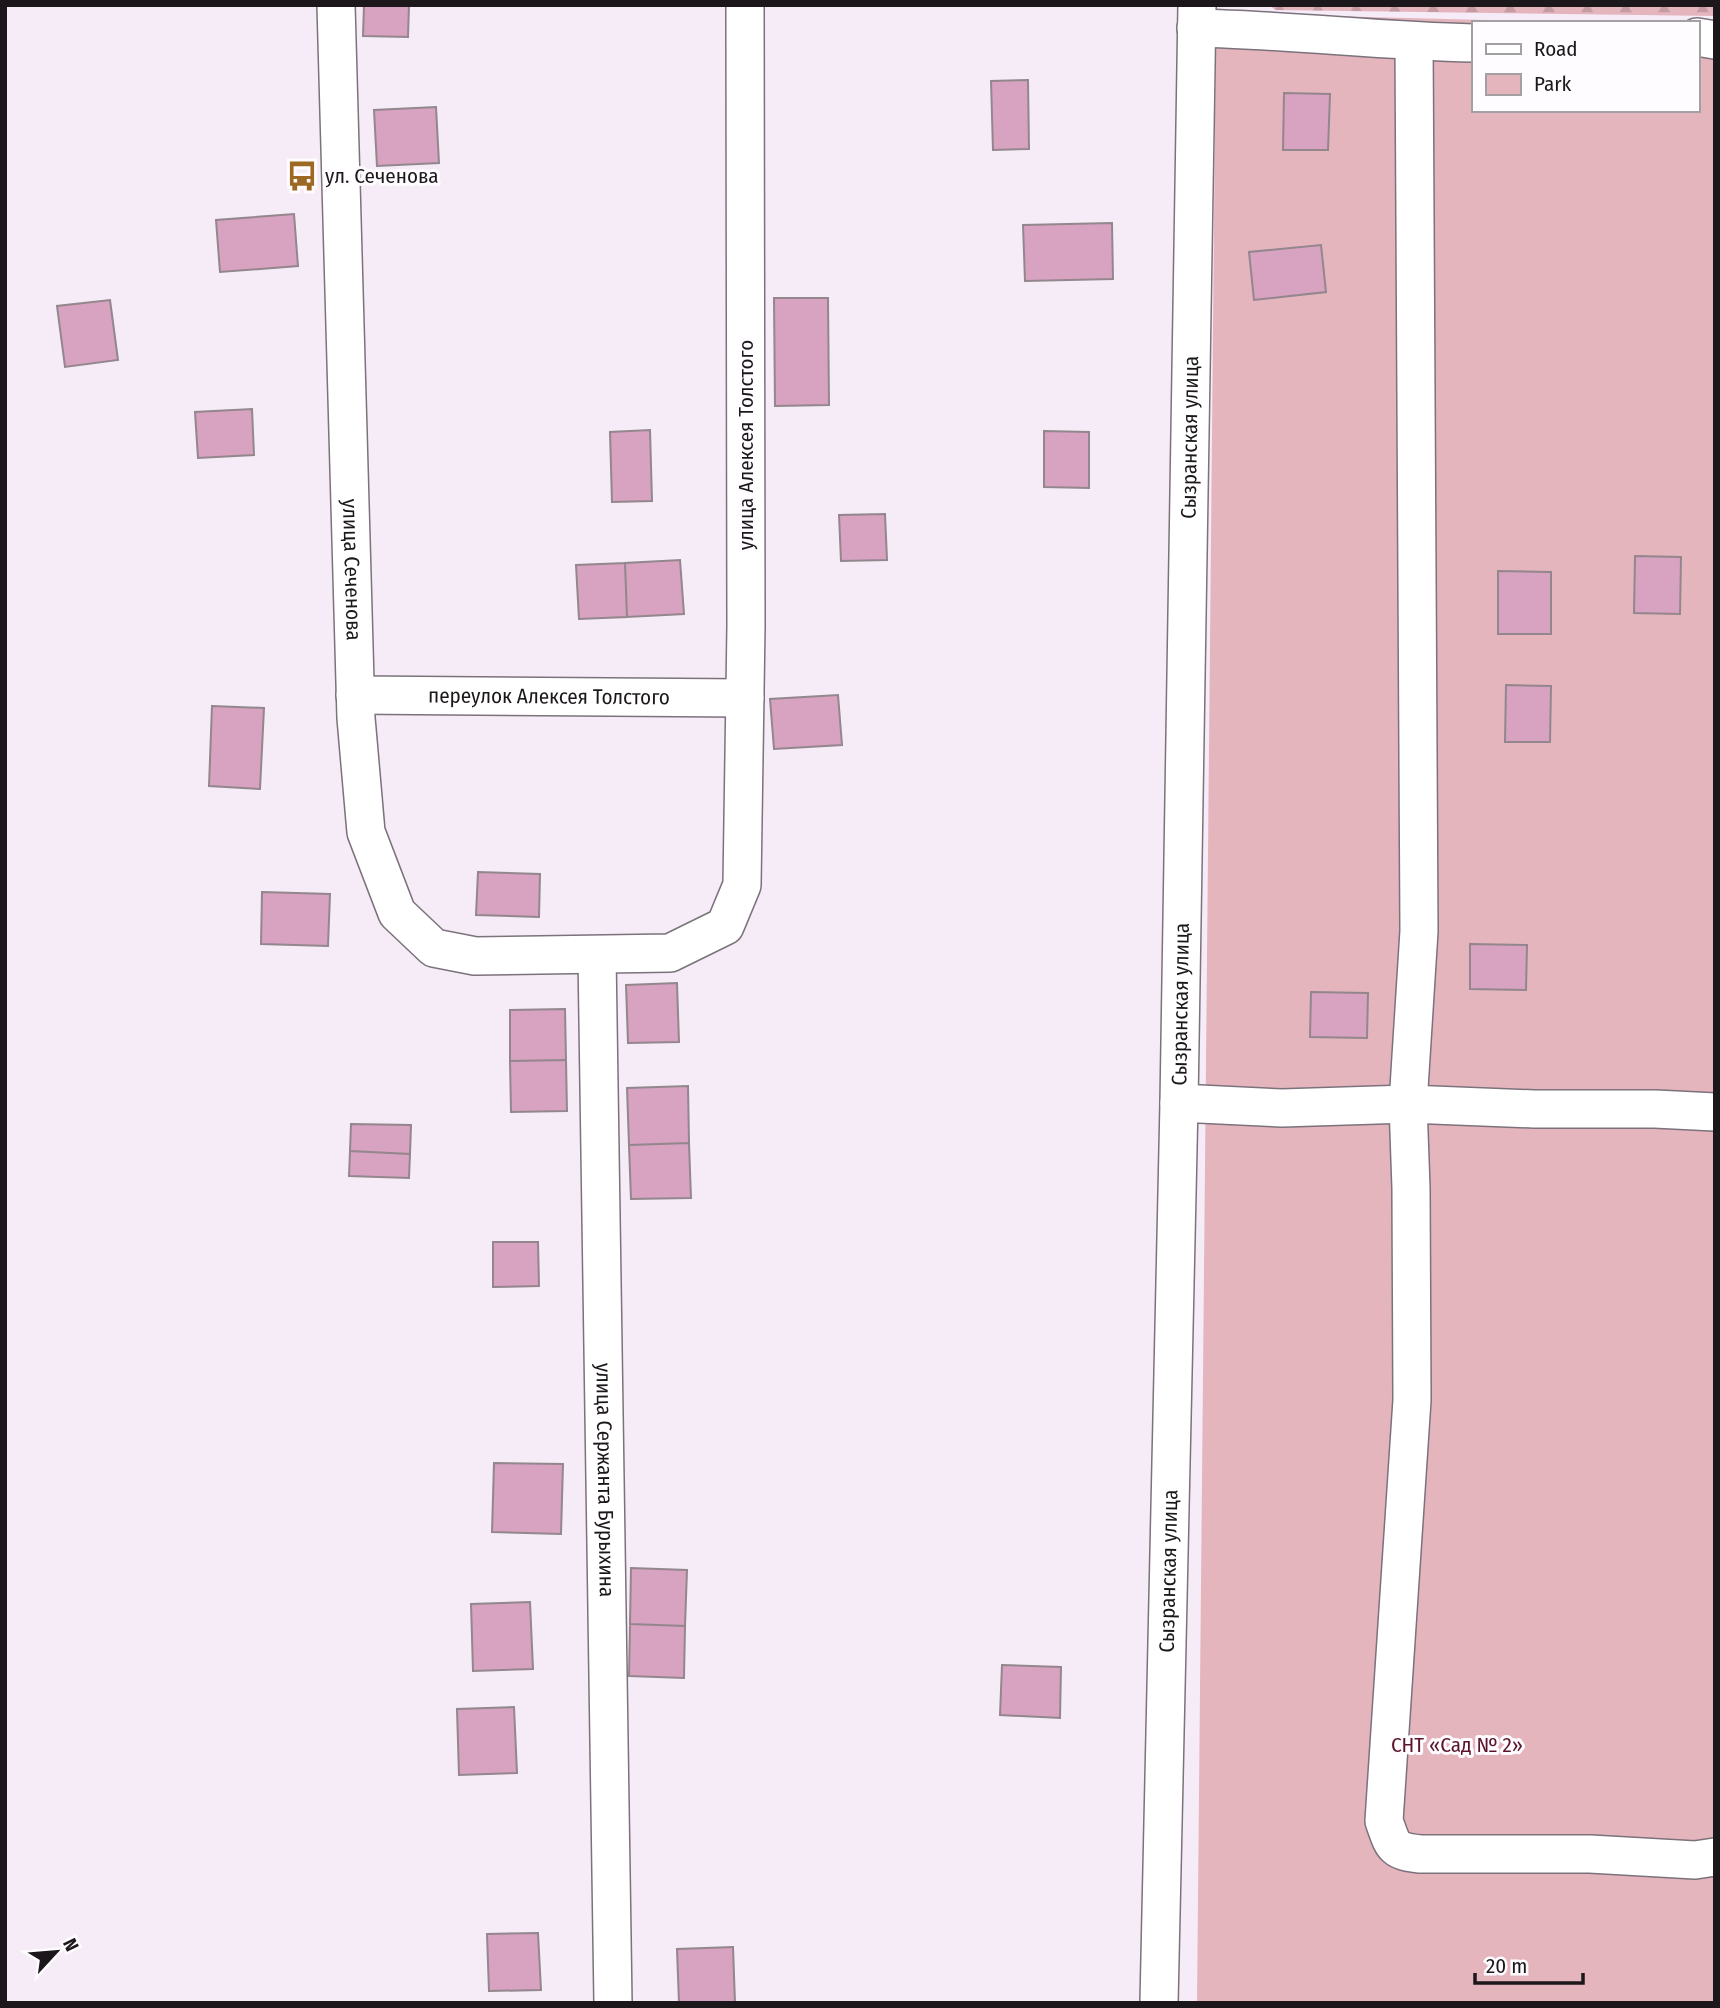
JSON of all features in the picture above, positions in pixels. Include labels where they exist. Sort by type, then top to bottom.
[{"type":"street","name":"улица Сеченова","points":[[336,5],[355,695],[366,832],[397,913],[434,948],[475,956],[597,956]]},
{"type":"street","name":"улица Алексея Толстого","points":[[597,956],[670,953],[725,926],[742,885],[745,698],[745,5]]},
{"type":"street","points":[[1197,16],[1257,29],[1414,42],[1472,43]]},
{"type":"street","name":"Сызранская улица","points":[[1159,2003],[1179,1102],[1197,16]]},
{"type":"street","points":[[1414,42],[1419,931],[1408,1104],[1412,1401],[1384,1821],[1392,1845],[1400,1852],[1590,1854],[1695,1860],[1715,1857]]},
{"type":"street","name":"переулок Алексея Толстого","points":[[355,695],[745,698]]},
{"type":"street","name":"улица Сержанта Бурыхина","points":[[597,956],[613,2003]]},
{"type":"street","points":[[1179,1102],[1282,1108],[1408,1104],[1715,1112]]},
{"type":"green space","points":[[1268,5],[1715,5],[1715,16],[1276,10]]},
{"type":"green space","name":"СНТ «Сад № 2»","points":[[1216,13],[1525,21],[1472,21],[1472,112],[1699,112],[1699,25],[1715,26],[1715,2003],[1197,2003]]},
{"type":"building","points":[[364,5],[409,5],[408,37],[363,36]]},
{"type":"building","points":[[1028,80],[1029,149],[993,150],[991,81]]},
{"type":"building","points":[[1284,93],[1330,94],[1328,150],[1283,150]]},
{"type":"building","points":[[436,107],[439,163],[377,166],[374,110]]},
{"type":"building","points":[[294,214],[298,266],[220,272],[216,220]]},
{"type":"building","points":[[1112,223],[1113,279],[1025,281],[1023,225]]},
{"type":"building","points":[[1321,245],[1326,292],[1254,300],[1249,252]]},
{"type":"building","points":[[774,298],[828,298],[829,405],[775,406]]},
{"type":"building","points":[[110,300],[118,360],[65,367],[57,306]]},
{"type":"building","points":[[252,409],[254,455],[198,458],[195,412]]},
{"type":"building","points":[[650,430],[652,501],[612,502],[610,432]]},
{"type":"building","points":[[1044,431],[1089,432],[1089,488],[1044,487]]},
{"type":"building","points":[[885,514],[887,560],[841,561],[839,515]]},
{"type":"building","points":[[1635,556],[1681,557],[1680,614],[1634,613]]},
{"type":"building","points":[[680,560],[684,614],[627,617],[625,563]]},
{"type":"building","points":[[625,563],[627,617],[579,619],[576,565]]},
{"type":"building","points":[[1498,571],[1551,572],[1551,634],[1498,634]]},
{"type":"building","points":[[1506,685],[1551,686],[1550,742],[1505,742]]},
{"type":"building","points":[[838,695],[842,745],[774,749],[770,699]]},
{"type":"building","points":[[212,706],[264,708],[260,789],[209,786]]},
{"type":"building","points":[[478,872],[540,874],[539,917],[476,915]]},
{"type":"building","points":[[262,892],[330,894],[328,946],[261,944]]},
{"type":"building","points":[[1470,944],[1527,945],[1526,990],[1470,989]]},
{"type":"building","points":[[677,983],[679,1042],[628,1043],[626,985]]},
{"type":"building","points":[[1311,992],[1368,993],[1367,1038],[1310,1037]]},
{"type":"building","points":[[565,1009],[566,1060],[510,1061],[510,1010]]},
{"type":"building","points":[[566,1060],[567,1111],[511,1112],[510,1061]]},
{"type":"building","points":[[688,1086],[689,1143],[629,1145],[627,1088]]},
{"type":"building","points":[[351,1124],[411,1125],[410,1154],[350,1151]]},
{"type":"building","points":[[689,1143],[691,1198],[631,1199],[629,1145]]},
{"type":"building","points":[[350,1151],[410,1154],[409,1178],[349,1176]]},
{"type":"building","points":[[493,1242],[538,1242],[539,1286],[493,1287]]},
{"type":"building","points":[[494,1463],[563,1464],[561,1534],[492,1532]]},
{"type":"building","points":[[631,1568],[687,1570],[685,1626],[630,1624]]},
{"type":"building","points":[[530,1602],[533,1669],[473,1671],[471,1604]]},
{"type":"building","points":[[630,1624],[685,1626],[684,1678],[629,1676]]},
{"type":"building","points":[[1002,1665],[1061,1667],[1060,1718],[1000,1715]]},
{"type":"building","points":[[514,1707],[517,1773],[459,1775],[457,1709]]},
{"type":"building","points":[[538,1933],[541,1990],[489,1991],[487,1934]]},
{"type":"building","points":[[733,1947],[735,2003],[679,2003],[677,1949]]},
{"type":"place","name":"ул. Сеченова","points":[[302,176]]}]
